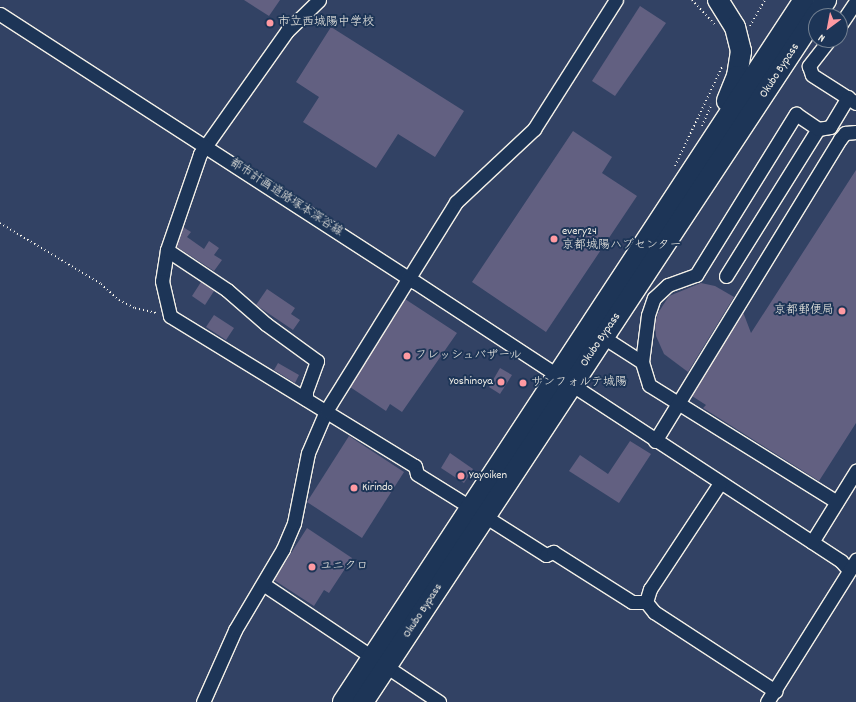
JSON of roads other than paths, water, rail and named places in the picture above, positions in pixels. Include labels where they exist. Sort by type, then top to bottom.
[{"type":"highway","points":[[681,172],[734,88],[740,64],[739,39],[735,27],[718,0]]},
{"type":"highway","name":"Okubo Bypass","points":[[343,702],[379,663],[480,510],[564,380],[681,172],[804,0]]},
{"type":"highway","name":"Okubo Bypass","points":[[564,380],[603,337],[826,0]]},
{"type":"highway","points":[[794,49],[808,33]]},
{"type":"highway","name":"Okubo Bypass","points":[[364,702],[379,663]]},
{"type":"street","points":[[319,0],[287,31],[198,159],[167,250],[162,281],[170,316],[415,466],[416,474],[480,510],[546,555],[553,552],[632,602],[646,602]]},
{"type":"street","points":[[203,702],[235,630],[283,549],[294,523],[308,453],[326,411],[456,202],[534,129],[616,0]]},
{"type":"street","points":[[848,13],[856,1]]},
{"type":"street","name":"都市計画道路塚本深谷線","points":[[0,14],[408,277],[720,483],[812,542],[852,564]]},
{"type":"street","points":[[823,48],[809,66],[812,75],[852,100],[830,127],[818,128],[796,114],[696,275],[668,285],[654,298],[648,315],[642,362],[649,385],[837,502]]},
{"type":"street","points":[[726,276],[818,128]]},
{"type":"street","points":[[655,441],[840,139],[845,133],[856,132]]},
{"type":"street","points":[[167,250],[227,290],[266,324],[317,361],[306,391],[306,399]]},
{"type":"street","points":[[603,337],[642,362]]},
{"type":"street","points":[[812,542],[856,471]]},
{"type":"street","points":[[646,602],[650,589],[720,483]]},
{"type":"street","points":[[646,602],[654,612],[773,698],[852,564]]},
{"type":"street","points":[[263,584],[439,702]]},
{"type":"place","name":"市立西城陽中学校","points":[[270,23]]},
{"type":"place","name":"every24 京都城陽ハブセンター","points":[[554,239]]},
{"type":"place","name":"京都郵便局","points":[[842,311]]},
{"type":"place","name":"フレッシュバザール","points":[[407,356]]},
{"type":"place","name":"Yoshinoya","points":[[501,382]]},
{"type":"place","name":"サンフォルテ城陽","points":[[523,383]]},
{"type":"place","name":"Yayoiken","points":[[461,476]]},
{"type":"place","name":"Kirindo","points":[[354,488]]},
{"type":"place","name":"ユニクロ","points":[[312,567]]}]
